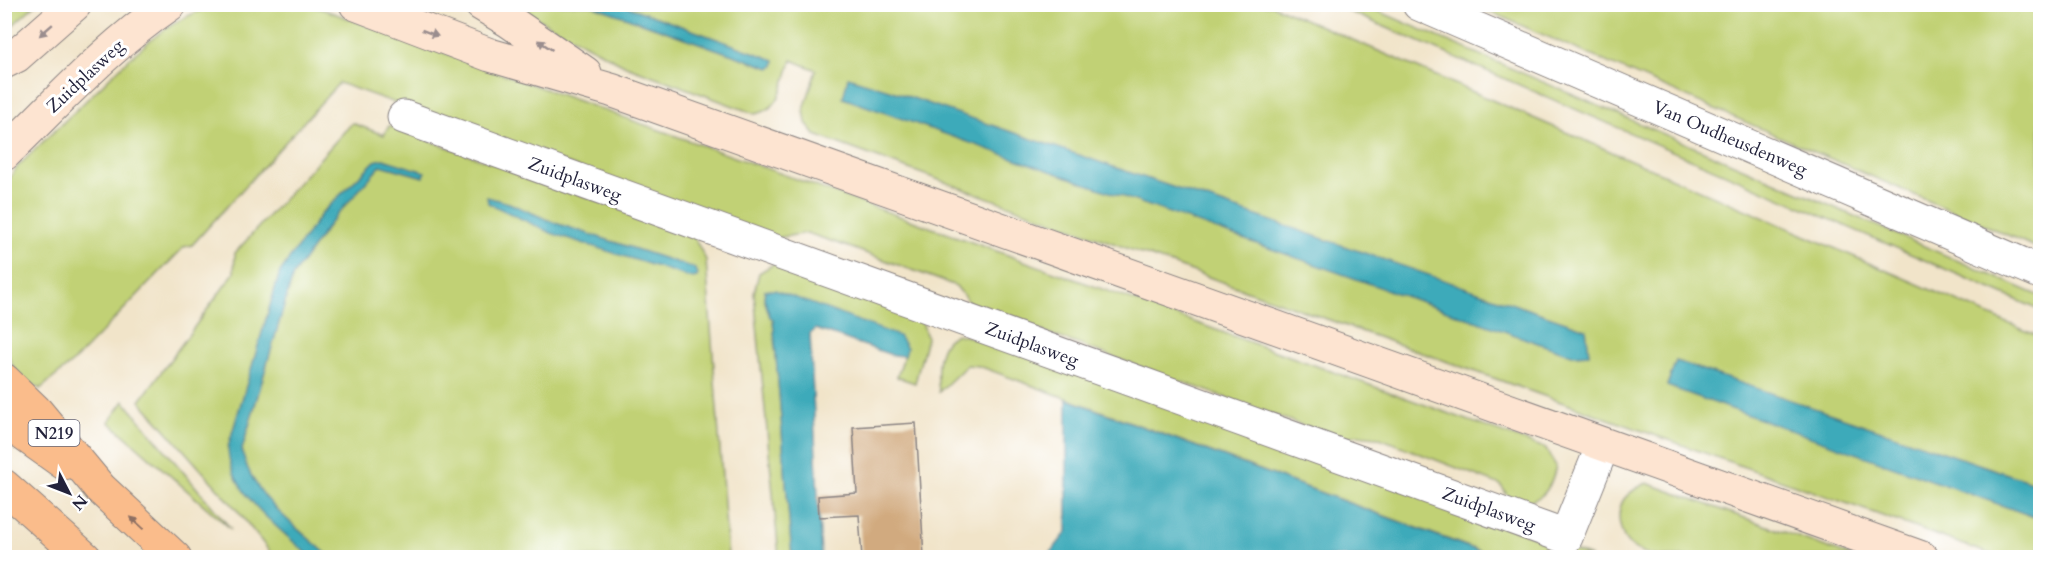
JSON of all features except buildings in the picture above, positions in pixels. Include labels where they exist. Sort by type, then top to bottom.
[{"type":"main road","points":[[8,64],[75,4]]},
{"type":"main road","name":"Zuidplasweg","points":[[4,154],[102,58],[171,4]]},
{"type":"main road","points":[[356,4],[490,55],[611,90],[1922,558]]},
{"type":"main road","points":[[481,4],[611,90]]},
{"type":"main road","name":"N219","points":[[4,380],[36,411],[100,488],[175,558]]},
{"type":"main road","name":"N219","points":[[4,417],[19,431],[100,488]]},
{"type":"main road","points":[[4,486],[85,558]]},
{"type":"main road","points":[[4,512],[22,522],[60,534]]},
{"type":"street","name":"Van Oudheusdenweg","points":[[1419,4],[2040,272]]},
{"type":"street","name":"Zuidplasweg","points":[[404,117],[1566,537],[1603,445]]},
{"type":"green space","points":[[5,4],[35,4],[35,5],[5,32]]},
{"type":"green space","points":[[217,5],[308,5],[325,10],[1545,448],[1556,466],[1553,476],[1543,495],[1531,501],[1512,504],[1501,485],[1377,437],[1357,435],[1340,439],[972,306],[956,286],[846,246],[807,233],[777,238],[339,83],[192,245],[184,247],[74,361],[40,389],[17,375],[5,349],[5,188],[9,179],[18,166],[152,39],[182,19]]},
{"type":"green space","points":[[512,5],[591,5],[770,68],[775,60],[623,5],[1272,5],[2040,337],[2040,485],[1676,361],[1667,385],[2040,519],[2040,557],[1998,557],[815,135],[806,123],[804,110],[816,70],[792,60],[777,101],[771,107],[755,114],[626,66]],"holes":[[[848,78],[892,91],[1586,329],[1589,354],[1572,355],[844,98]]]},
{"type":"green space","points":[[1334,5],[1364,5],[2040,296],[2040,310]]},
{"type":"green space","points":[[1474,5],[2040,5],[2040,249]]},
{"type":"green space","points":[[352,123],[384,135],[389,126],[693,235],[706,260],[728,557],[330,557],[265,497],[254,482],[242,450],[293,275],[330,223],[381,165],[423,177],[384,159],[375,161],[322,213],[280,272],[228,447],[241,486],[263,513],[311,557],[274,557],[236,509],[140,401],[234,273],[235,253]],"holes":[[[488,203],[509,203],[555,223],[694,268]]]},
{"type":"green space","points":[[775,263],[922,321],[927,338],[915,383],[897,377],[907,348],[765,290],[764,298],[770,317],[773,318],[792,557],[779,557],[754,293],[759,273]]},
{"type":"green space","points":[[957,334],[998,344],[1591,557],[1496,557],[979,366],[967,365],[939,392],[940,354],[946,342]]},
{"type":"green space","points":[[124,401],[231,529],[109,422]]},
{"type":"green space","points":[[1647,483],[1854,557],[1659,557],[1642,552],[1632,547],[1624,537],[1619,517],[1621,505],[1626,496]]},
{"type":"water","points":[[591,5],[623,5],[775,60],[774,66],[770,68]]},
{"type":"water","points":[[848,77],[1586,329],[1589,354],[1572,355],[843,98]]},
{"type":"water","points":[[383,159],[425,172],[424,177],[381,165],[330,223],[293,275],[242,449],[254,481],[265,496],[290,522],[330,557],[311,557],[271,522],[246,494],[230,463],[228,447],[280,272],[322,213],[375,161]]},
{"type":"water","points":[[487,197],[509,203],[555,223],[694,268],[698,274],[697,277],[692,278],[551,233],[488,203]]},
{"type":"water","points":[[765,290],[775,290],[899,336],[907,348],[905,356],[892,355],[816,329],[810,334],[821,557],[792,557],[773,319],[770,317],[764,298]]},
{"type":"water","points":[[1676,361],[2040,485],[2040,519],[1667,386]]},
{"type":"water","points":[[1067,399],[1496,557],[1047,557],[1067,532]]}]
